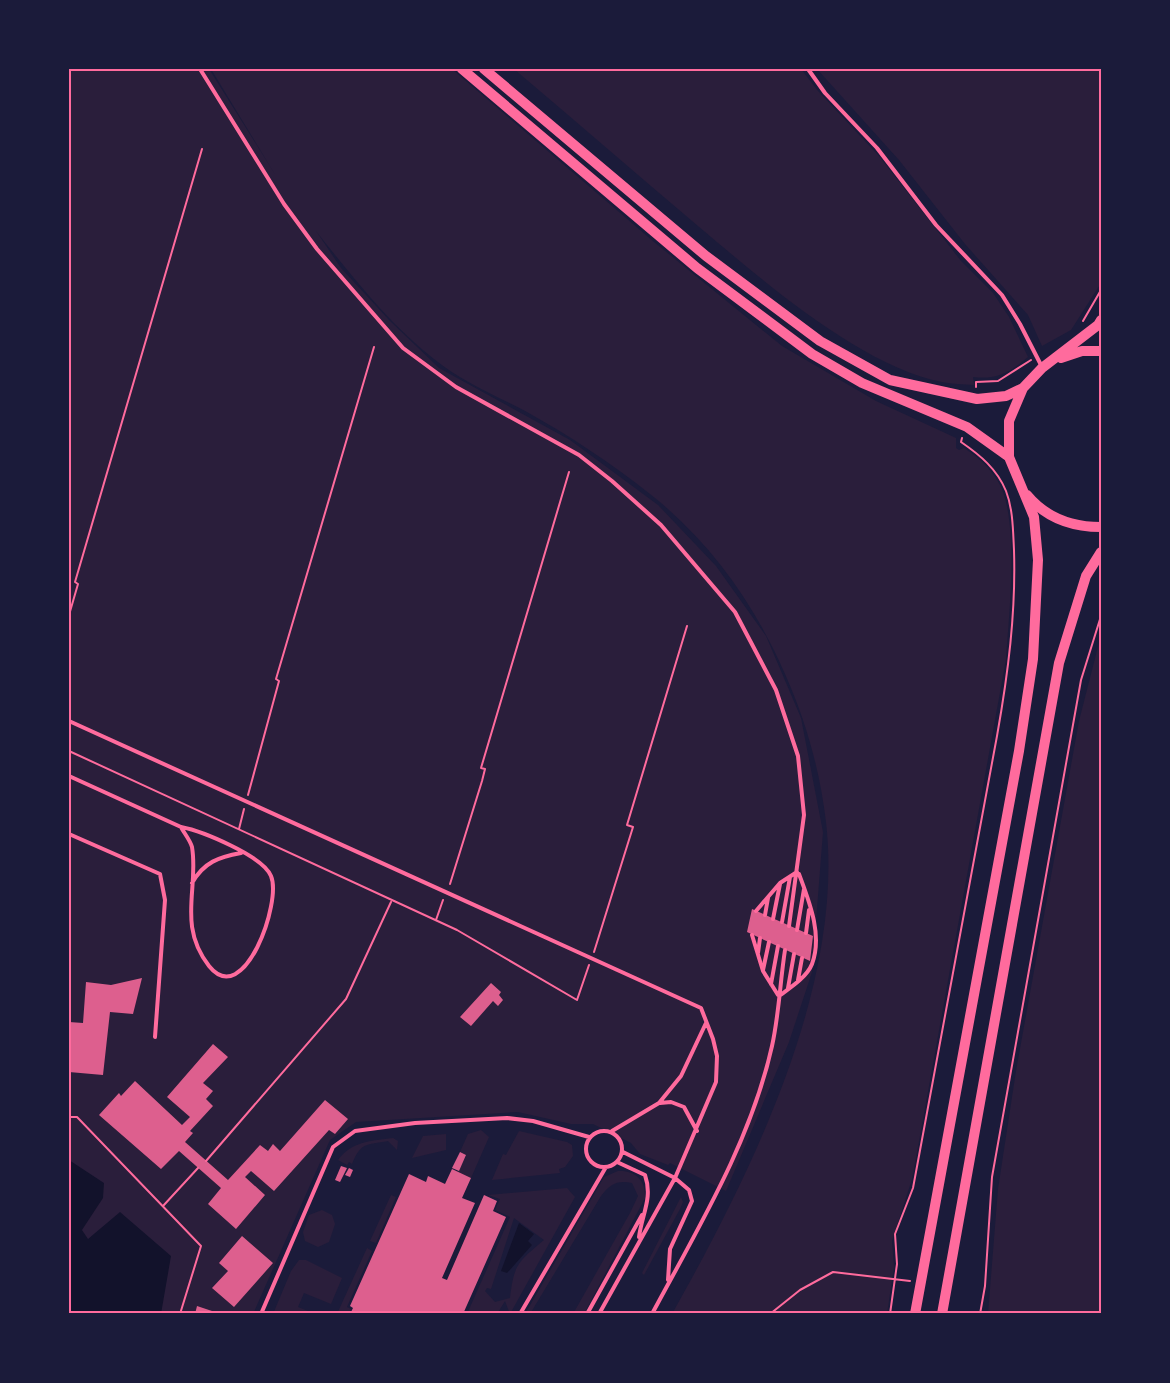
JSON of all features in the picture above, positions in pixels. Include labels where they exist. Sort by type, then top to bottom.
[{"type":"main road","points":[[462,69],[697,268],[812,354],[862,383],[967,427],[1009,457]]},
{"type":"main road","points":[[484,69],[706,256],[820,341],[870,370],[911,387],[977,399],[1006,396],[1023,388]]},
{"type":"main road","points":[[915,1314],[1034,659],[1038,560],[1034,517],[1009,457],[1009,421],[1023,388],[1042,368],[1055,360],[1101,320]]},
{"type":"main road","points":[[1055,360],[1082,351],[1101,351]]},
{"type":"main road","points":[[1018,482],[1035,504],[1056,519],[1082,527],[1101,527]]},
{"type":"main road","points":[[942,1314],[1059,663],[1086,576],[1101,552]]},
{"type":"lane","points":[[200,69],[278,195],[317,249],[403,348],[456,387],[579,454],[661,525],[735,612],[776,690],[798,756],[804,815],[789,926]]},
{"type":"lane","points":[[808,69],[825,93],[877,148],[936,225],[1002,296],[1042,368]]},
{"type":"lane","points":[[69,721],[700,1008],[713,1039],[717,1056],[716,1082],[675,1178],[599,1314]]},
{"type":"lane","points":[[69,776],[181,827],[196,830],[262,863],[271,875],[274,888],[257,949],[237,974],[228,977],[220,975],[209,966],[196,944],[191,922],[192,845],[181,827]]},
{"type":"lane","points":[[69,834],[160,874],[165,900],[155,1037]]},
{"type":"lane","points":[[190,886],[210,861],[242,852]]},
{"type":"lane","points":[[756,911],[780,883],[798,872]]},
{"type":"lane","points":[[778,996],[798,981],[812,965],[816,932],[798,872]]},
{"type":"lane","points":[[782,922],[789,877]]},
{"type":"lane","points":[[773,919],[780,883]]},
{"type":"lane","points":[[797,930],[804,888]]},
{"type":"lane","points":[[765,915],[768,896]]},
{"type":"lane","points":[[806,933],[810,906]]},
{"type":"lane","points":[[752,935],[763,971],[778,996]]},
{"type":"lane","points":[[758,954],[760,938]]},
{"type":"lane","points":[[763,971],[769,942]]},
{"type":"lane","points":[[771,985],[778,946]]},
{"type":"lane","points":[[652,1314],[721,1186],[759,1092],[772,1045],[785,950]]},
{"type":"lane","points":[[788,989],[794,954]]},
{"type":"lane","points":[[798,981],[802,958]]},
{"type":"lane","points":[[606,1167],[590,1160],[586,1149],[590,1137],[600,1131],[612,1131],[659,1103],[681,1076],[706,1022]]},
{"type":"lane","points":[[659,1103],[671,1102],[684,1107],[697,1131]]},
{"type":"lane","points":[[261,1314],[333,1147],[355,1131],[415,1123],[507,1118],[533,1121],[590,1137]]},
{"type":"lane","points":[[519,1314],[606,1167],[617,1162],[623,1152],[621,1140],[612,1131]]},
{"type":"lane","points":[[623,1152],[675,1178],[689,1191],[692,1201],[670,1249],[668,1284]]},
{"type":"lane","points":[[617,1162],[645,1175],[650,1189],[642,1215],[639,1241]]},
{"type":"lane","points":[[587,1314],[642,1215]]},
{"type":"path","points":[[69,615],[78,584],[75,582],[202,149]]},
{"type":"path","points":[[248,796],[279,681],[276,679],[374,346]]},
{"type":"path","points":[[890,1314],[895,1278],[895,1234],[913,1188],[1010,663],[1014,616],[1013,523],[1006,492],[981,455],[961,442],[967,427]]},
{"type":"path","points":[[436,920],[455,871],[482,781],[485,769],[481,768],[568,472]]},
{"type":"path","points":[[980,1314],[985,1286],[992,1177],[1081,680],[1101,616]]},
{"type":"path","points":[[69,751],[391,902],[436,920],[577,1000],[633,827],[627,825],[687,626]]},
{"type":"path","points":[[239,829],[245,807]]},
{"type":"path","points":[[206,1161],[346,999],[391,902]]},
{"type":"path","points":[[69,1118],[77,1117],[201,1246],[180,1314]]},
{"type":"path","points":[[163,1206],[198,1168]]},
{"type":"path","points":[[770,1314],[800,1290],[833,1272],[921,1283]]},
{"type":"shaded area","points":[[69,69],[209,69],[276,176],[211,69],[452,69],[654,242],[782,346],[876,401],[956,438],[956,448],[959,450],[964,448],[970,452],[987,467],[996,479],[1003,492],[1008,510],[1010,530],[1011,575],[1006,659],[912,1179],[892,1241],[894,1267],[887,1314],[672,1314],[732,1202],[760,1140],[785,1077],[806,1013],[821,949],[828,885],[826,822],[816,765],[793,692],[760,623],[711,553],[672,512],[620,471],[575,440],[467,381],[434,359],[386,315],[316,231],[341,268],[389,320],[439,368],[570,440],[658,505],[716,566],[766,636],[801,718],[823,832],[812,972],[789,1042],[726,1191],[670,1163],[668,1165],[640,1154],[631,1143],[593,1124],[571,1124],[518,1112],[356,1122],[330,1140],[253,1314],[69,1314]]},
{"type":"shaded area","points":[[514,69],[801,69],[818,91],[879,156],[961,261],[993,293],[1009,317],[1028,357],[1003,374],[982,378],[973,377],[974,385],[954,384],[911,373],[845,340],[781,294],[723,247]]},
{"type":"shaded area","points":[[817,69],[1101,69],[1101,283],[1071,330],[1042,346],[1028,315],[965,244],[899,160]]},
{"type":"shaded area","points":[[1101,635],[1101,1314],[988,1314],[998,1189],[1016,1071],[1079,721]]},
{"type":"shaded area","points":[[481,1130],[489,1137],[471,1178],[458,1172],[466,1156],[460,1152],[468,1134]]},
{"type":"shaded area","points":[[519,1131],[567,1142],[572,1145],[573,1156],[565,1167],[559,1169],[560,1173],[492,1180],[503,1154],[506,1155]]},
{"type":"shaded area","points":[[446,1134],[446,1150],[412,1158],[423,1136]]},
{"type":"shaded area","points":[[393,1138],[398,1141],[397,1150],[388,1141],[374,1143],[362,1148],[352,1164],[349,1162],[347,1165],[338,1160],[356,1145]]},
{"type":"shaded area","points":[[69,1160],[104,1183],[103,1198],[82,1230],[88,1239],[120,1212],[171,1256],[161,1314],[69,1314]]},
{"type":"shaded area","points":[[618,1171],[630,1172],[638,1177],[644,1186],[645,1198],[584,1314],[573,1314],[638,1196],[632,1183],[618,1183],[604,1192],[530,1314],[525,1314],[604,1177]]},
{"type":"shaded area","points":[[567,1188],[575,1197],[510,1314],[505,1301],[497,1314],[467,1314],[510,1217],[495,1210],[500,1199],[488,1195]],"holes":[[[514,1218],[544,1240],[519,1264],[513,1278],[510,1298],[495,1302],[485,1291],[487,1288],[491,1289]]]},
{"type":"shaded area","points":[[391,1195],[396,1197],[376,1243],[370,1241]]},
{"type":"shaded area","points":[[681,1197],[683,1202],[680,1209],[644,1275],[642,1273]]},
{"type":"shaded area","points":[[322,1210],[332,1215],[335,1224],[329,1242],[318,1247],[305,1241],[303,1232],[309,1215]]},
{"type":"shaded area","points":[[519,1223],[534,1234],[528,1241],[532,1245],[507,1273],[501,1271]]},
{"type":"shaded area","points":[[367,1248],[372,1251],[347,1307],[351,1309],[349,1314],[337,1314]]},
{"type":"shaded area","points":[[299,1260],[306,1260],[342,1278],[331,1304],[304,1293],[298,1307],[308,1311],[307,1314],[273,1314],[291,1271]]},
{"type":"building","points":[[752,909],[813,936],[810,961],[747,932]]},
{"type":"building","points":[[142,978],[133,1014],[110,1012],[103,1075],[69,1072],[69,1022],[83,1023],[86,982],[111,985]]},
{"type":"building","points":[[491,983],[501,992],[499,995],[503,1000],[498,1006],[493,1001],[471,1026],[460,1017]]},
{"type":"building","points":[[213,1044],[228,1057],[203,1083],[213,1091],[206,1099],[213,1106],[190,1131],[193,1133],[185,1142],[228,1180],[260,1145],[268,1151],[273,1144],[280,1151],[325,1100],[348,1119],[335,1134],[329,1130],[274,1191],[251,1171],[245,1177],[265,1195],[236,1229],[208,1204],[221,1188],[179,1151],[161,1169],[99,1115],[119,1093],[121,1096],[135,1081],[182,1125],[190,1117],[167,1097]]},
{"type":"building","points":[[460,1152],[466,1155],[459,1171],[452,1168]]},
{"type":"building","points":[[341,1166],[347,1168],[340,1182],[335,1180]]},
{"type":"building","points":[[349,1168],[353,1170],[350,1177],[345,1175]]},
{"type":"building","points":[[452,1169],[471,1178],[462,1198],[475,1203],[442,1278],[447,1280],[484,1195],[497,1201],[493,1211],[506,1217],[463,1314],[350,1314],[353,1308],[350,1306],[409,1174],[426,1182],[428,1176],[445,1184]]},
{"type":"building","points":[[242,1236],[273,1263],[234,1307],[212,1288],[228,1271],[219,1263]]},
{"type":"building","points":[[197,1306],[221,1314],[195,1314]]}]
